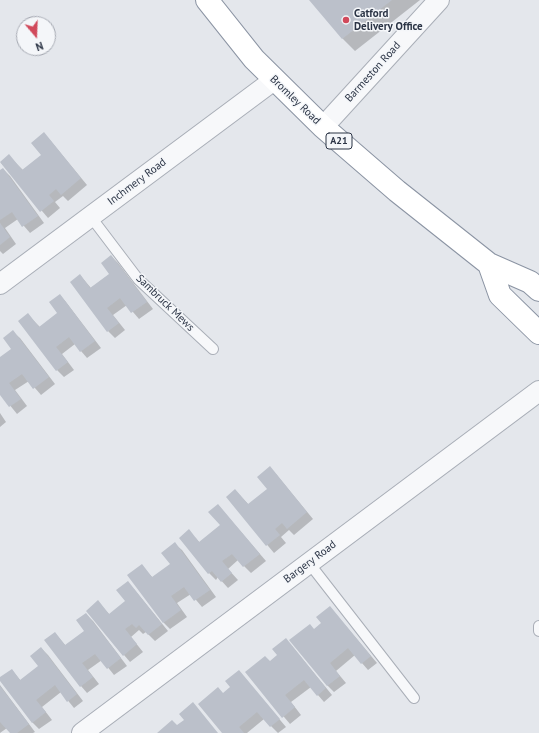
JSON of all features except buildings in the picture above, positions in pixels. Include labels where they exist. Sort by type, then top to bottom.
[{"type":"highway","name":"Bromley Road","points":[[207,0],[254,59],[323,127],[397,191],[488,264],[530,282],[539,290]]},
{"type":"highway","points":[[488,264],[500,295],[539,333]]},
{"type":"street","name":"Barmeston Road","points":[[323,127],[439,0]]},
{"type":"street","name":"Inchmery Road","points":[[0,284],[274,80]]},
{"type":"street","name":"Bargery Road","points":[[82,733],[539,391]]},
{"type":"lane","name":"Sambruck Mews","points":[[91,217],[138,279],[212,349]]},
{"type":"lane","points":[[309,563],[414,698]]},
{"type":"lane","points":[[539,626],[539,631]]},
{"type":"place","name":"Catford Delivery Office","points":[[346,20]]}]
